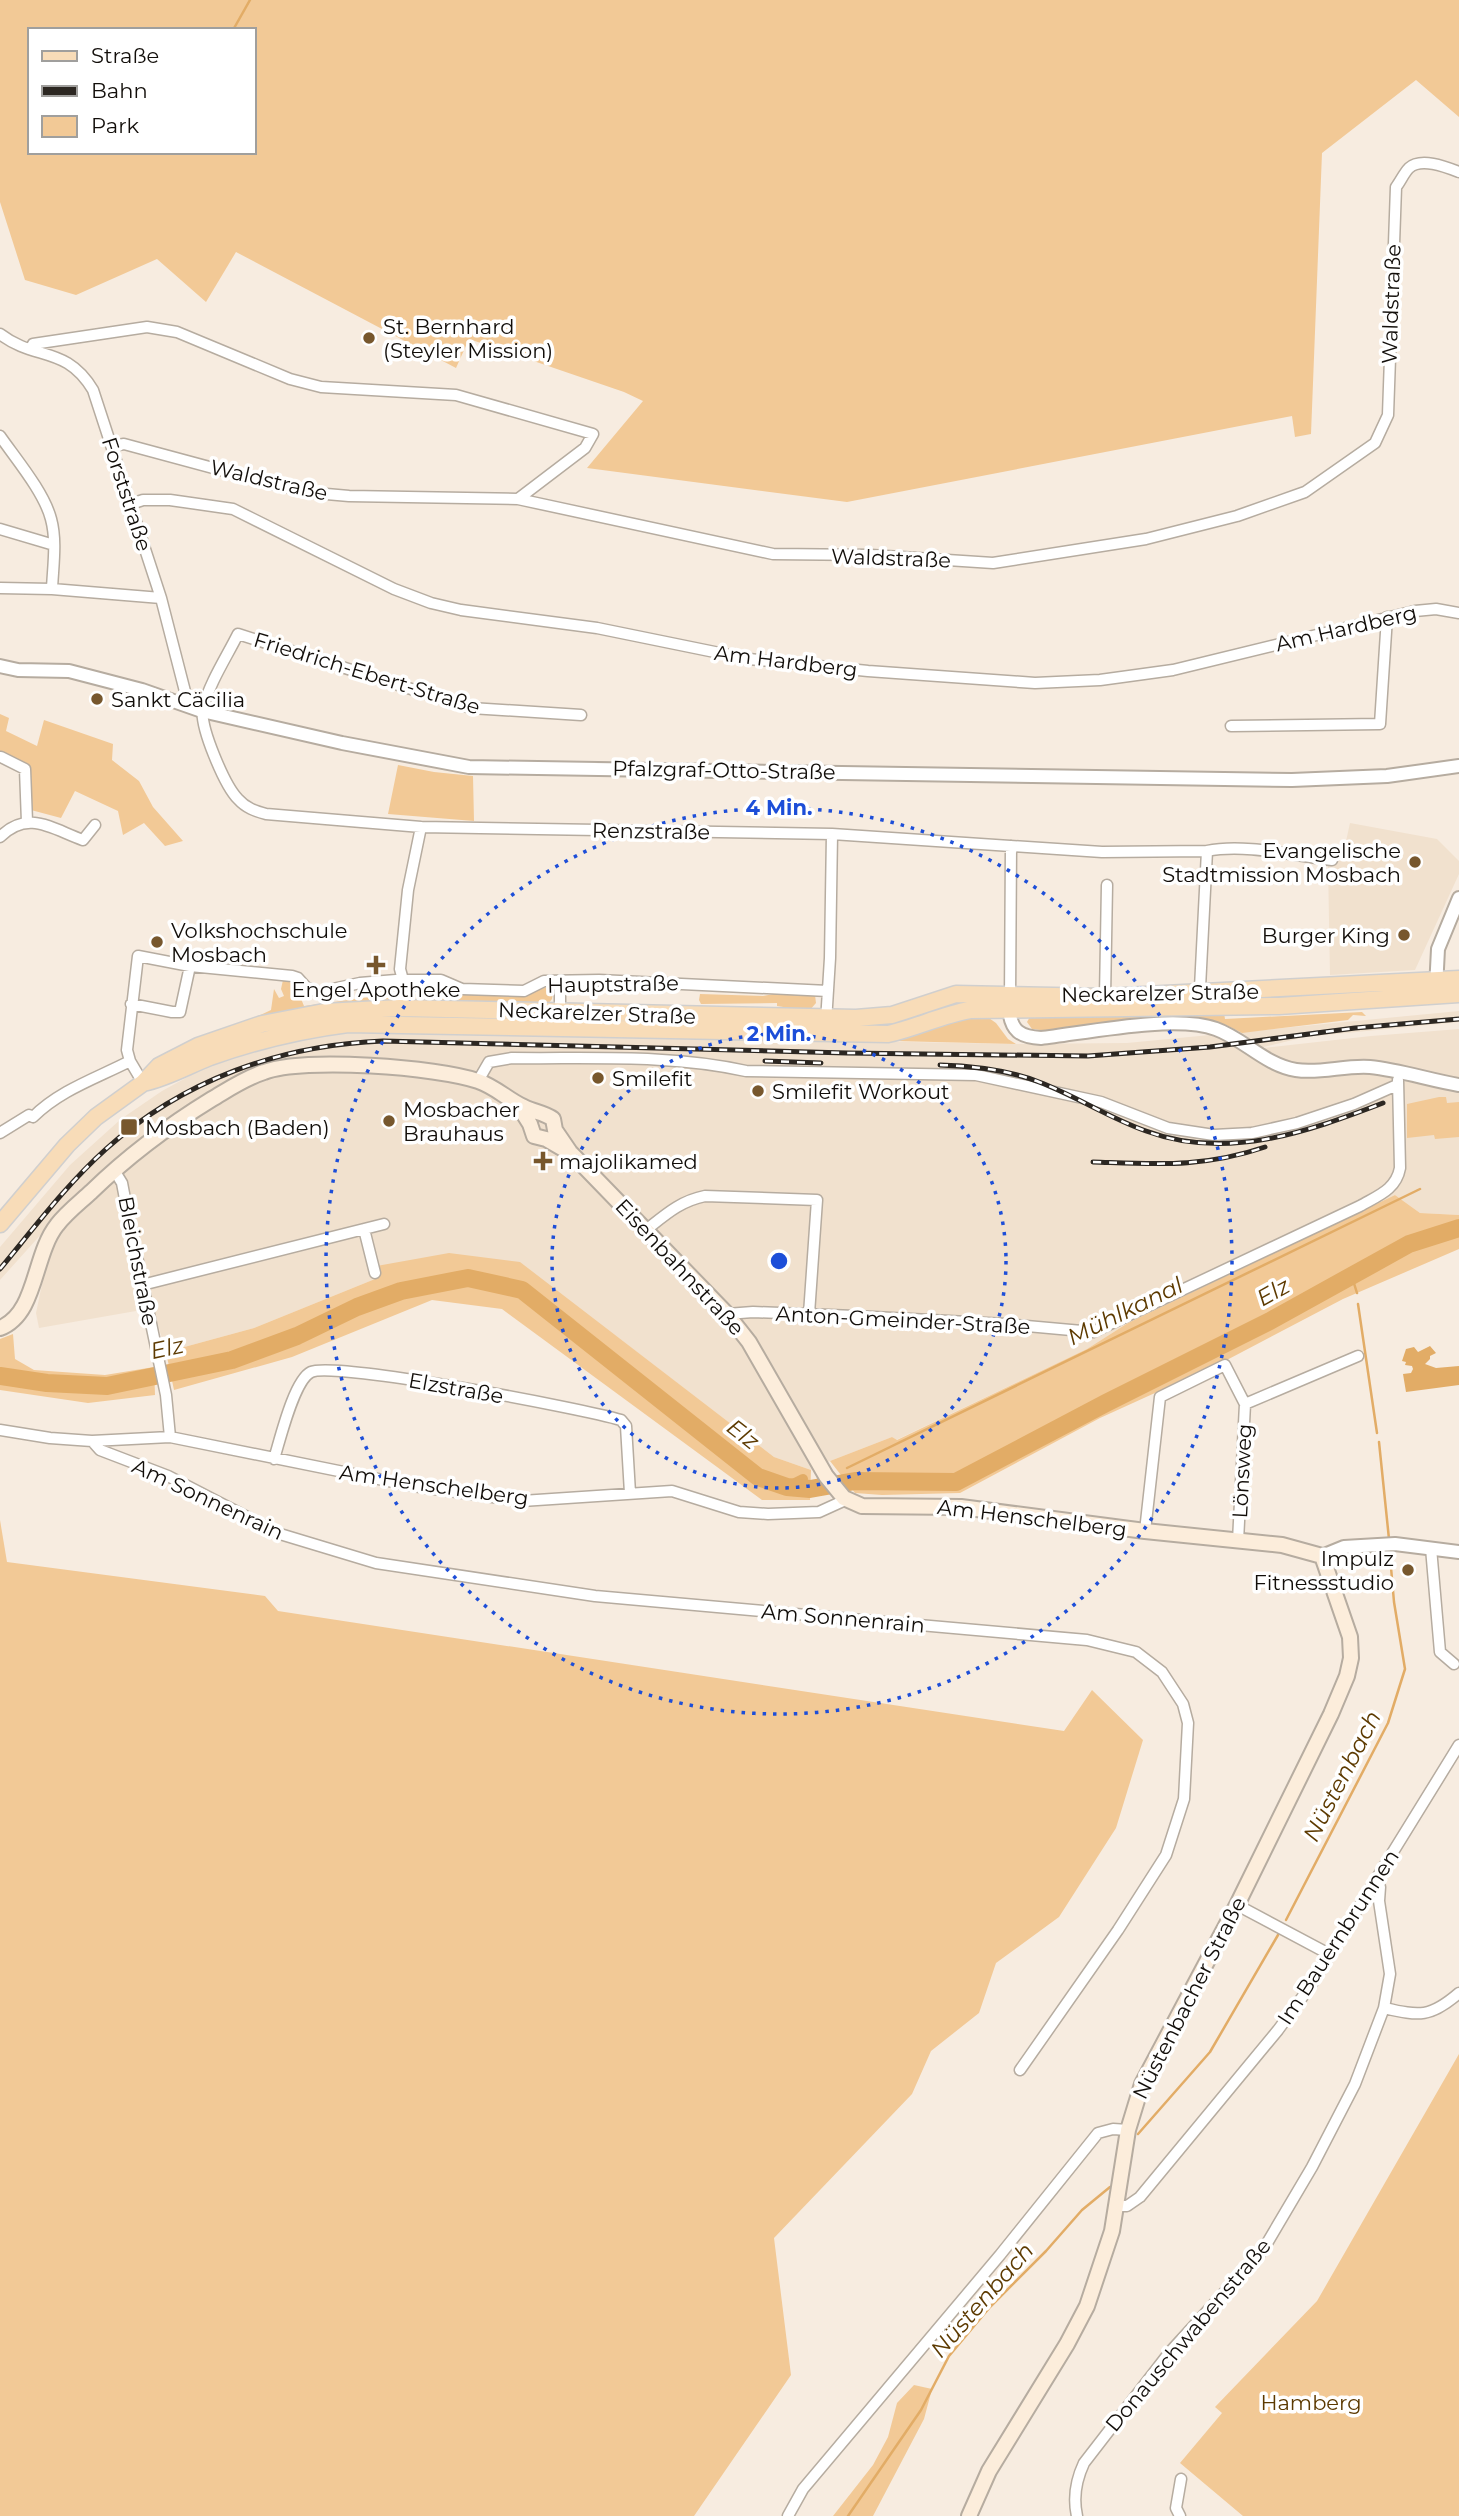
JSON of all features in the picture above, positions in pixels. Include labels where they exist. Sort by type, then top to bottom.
[{"type":"main road","name":"Neckarelzer Straße","points":[[143,1083],[159,1066],[198,1046],[262,1024],[324,1012],[400,1008],[560,1020],[682,1016],[880,1017],[946,996],[1010,993],[1105,997],[1436,988],[1459,979]]},
{"type":"main road","points":[[0,1224],[67,1145],[96,1117],[143,1083],[162,1079],[201,1060],[266,1038],[320,1027],[560,1020],[825,1034],[888,1034],[945,1014],[970,1010],[1010,993],[1214,1007],[1436,988],[1459,994]]},
{"type":"main road","points":[[0,1328],[13,1321],[25,1305],[45,1245],[56,1226],[147,1142],[246,1079],[279,1067],[343,1066],[443,1073],[493,1087],[515,1102],[553,1119],[550,1135],[534,1136],[530,1124],[515,1102]]},
{"type":"main road","points":[[530,1124],[534,1117],[542,1114]]},
{"type":"main road","name":"Eisenbahnstraße","points":[[550,1135],[570,1152],[727,1314],[749,1342],[825,1476],[840,1495]]},
{"type":"main road","name":"Am Henschelberg","points":[[840,1495],[862,1506],[961,1507],[1145,1531],[1282,1545],[1322,1556]]},
{"type":"main road","name":"Nüstenbacher Straße","points":[[969,2516],[989,2471],[1067,2344],[1087,2306],[1107,2250],[1117,2206],[1128,2130],[1142,2084],[1237,1905],[1347,1676],[1352,1658],[1350,1637],[1322,1556]]},
{"type":"street","name":"Waldstraße","points":[[112,446],[124,444],[315,493],[518,499],[773,554],[871,555],[993,563],[1146,539],[1237,516],[1305,492],[1375,443],[1388,415],[1396,187],[1409,167],[1416,164],[1433,164],[1459,172]]},
{"type":"street","points":[[31,349],[33,344],[147,327],[177,332],[289,379],[321,387],[456,395],[593,434],[585,448],[518,499]]},
{"type":"street","name":"Forststraße","points":[[0,334],[9,341],[65,360],[83,373],[93,390],[161,598],[189,707]]},
{"type":"street","points":[[0,436],[37,490],[51,518],[54,545],[52,589]]},
{"type":"street","name":"Am Hardberg","points":[[131,504],[143,500],[170,500],[233,509],[394,589],[431,603],[461,610],[597,628],[749,659],[868,671],[1035,683],[1100,680],[1173,670],[1387,617],[1436,609],[1459,613]]},
{"type":"street","points":[[0,529],[54,545]]},
{"type":"street","points":[[0,588],[52,589],[161,598]]},
{"type":"street","points":[[1231,726],[1380,724],[1387,617]]},
{"type":"street","name":"Friedrich-Ebert-Straße","points":[[202,711],[213,681],[239,634],[471,708],[581,715]]},
{"type":"street","name":"Pfalzgraf-Otto-Straße","points":[[0,666],[18,670],[69,671],[142,690],[202,711],[342,743],[469,767],[1292,780],[1387,776],[1459,766]]},
{"type":"street","name":"Renzstraße","points":[[202,711],[204,728],[227,784],[247,808],[266,814],[421,827],[832,834],[1102,852],[1252,850],[1332,860]]},
{"type":"street","points":[[1,757],[25,769],[27,822]]},
{"type":"street","points":[[0,836],[21,821],[39,822],[83,839],[95,825]]},
{"type":"street","points":[[386,1023],[400,1008],[403,980],[400,970],[408,890],[421,827]]},
{"type":"street","points":[[825,1034],[832,834]]},
{"type":"street","points":[[1011,846],[1010,993],[1012,1026],[1020,1035],[1041,1038],[1113,1028],[1190,1024],[1215,1028],[1268,1061],[1295,1070],[1371,1067],[1399,1079],[1459,1086]]},
{"type":"street","points":[[1207,851],[1200,988],[1214,1007]]},
{"type":"street","points":[[1105,997],[1107,885]]},
{"type":"street","points":[[1436,988],[1438,949],[1459,898]]},
{"type":"street","points":[[131,1004],[180,1012],[190,967],[138,956],[131,1004],[127,1045],[130,1061],[143,1083]]},
{"type":"street","name":"Hauptstraße","points":[[190,967],[292,976],[298,978],[307,988],[319,992],[360,983],[403,980],[441,980],[462,989],[524,991],[544,981],[701,984],[828,991]]},
{"type":"street","points":[[560,981],[560,1020]]},
{"type":"street","points":[[478,1081],[489,1062],[512,1058],[675,1060],[716,1064],[746,1071],[976,1075],[1101,1102],[1168,1128],[1191,1133],[1231,1135],[1297,1123],[1354,1104],[1399,1079]]},
{"type":"street","points":[[0,1133],[29,1115],[33,1118],[47,1103],[70,1089],[130,1061]]},
{"type":"street","name":"Anton-Gmeinder-Straße","points":[[727,1314],[809,1314],[1006,1324],[1093,1332],[1360,1206],[1386,1191],[1398,1177],[1400,1168],[1399,1079]]},
{"type":"street","name":"Bleichstraße","points":[[114,1170],[122,1183],[166,1395],[170,1437]]},
{"type":"street","points":[[646,1230],[676,1206],[705,1196],[817,1200],[809,1314]]},
{"type":"street","points":[[142,1285],[384,1224]]},
{"type":"street","points":[[364,1229],[375,1273]]},
{"type":"street","points":[[1245,1404],[1358,1356]]},
{"type":"street","name":"Lönsweg","points":[[1145,1531],[1160,1397],[1225,1365],[1245,1404],[1238,1541]]},
{"type":"street","name":"Elzstraße","points":[[274,1459],[299,1383],[309,1373],[321,1370],[391,1377],[621,1420],[626,1426],[631,1493]]},
{"type":"street","name":"Am Henschelberg","points":[[0,1430],[92,1441],[170,1437],[413,1486],[503,1500],[534,1501],[672,1491],[739,1512],[768,1514],[818,1512],[841,1502],[840,1495]]},
{"type":"street","name":"Am Sonnenrain","points":[[92,1441],[100,1450],[168,1476],[280,1534],[376,1563],[595,1596],[1087,1640],[1136,1652],[1162,1672],[1183,1704],[1188,1723],[1184,1799],[1166,1855],[1118,1930],[1020,2070]]},
{"type":"street","points":[[1322,1556],[1343,1547],[1395,1544],[1459,1552]]},
{"type":"street","points":[[1431,1548],[1440,1652],[1454,1664]]},
{"type":"street","name":"Im Bauernbrunnen","points":[[1117,2206],[1127,2206],[1140,2197],[1309,1989],[1459,1745]]},
{"type":"street","name":"Donauschwabenstraße","points":[[1077,2516],[1075,2496],[1084,2463],[1169,2353],[1263,2250],[1312,2167],[1355,2084],[1384,2008],[1390,1974],[1379,1901],[1380,1887],[1374,1883]]},
{"type":"street","points":[[1237,1905],[1329,1954]]},
{"type":"street","points":[[1384,2008],[1414,2015],[1441,2009],[1459,1993]]},
{"type":"street","points":[[788,2516],[803,2488],[1000,2255],[1098,2133],[1112,2129],[1128,2130]]},
{"type":"street","points":[[1180,2516],[1176,2508],[1181,2479]]},
{"type":"shaded area","points":[[1350,823],[1437,839],[1459,861],[1459,874],[1415,970],[1330,975],[1328,865],[1343,855]]},
{"type":"shaded area","points":[[1459,1011],[1459,1022],[1305,1037],[1255,1049],[1459,1029],[1459,1215],[1420,1213],[1395,1195],[1128,1323],[1087,1349],[896,1440],[892,1437],[811,1470],[774,1457],[616,1336],[371,1267],[375,1279],[254,1328],[166,1352],[153,1308],[39,1328],[36,1313],[50,1246],[68,1223],[53,1221],[0,1280],[0,1247],[70,1165],[121,1119],[162,1091],[215,1062],[327,1031],[1016,1044],[1127,1043]]},
{"type":"shaded area","points":[[1430,1346],[1436,1353],[1430,1356],[1425,1364],[1436,1368],[1459,1366],[1459,1385],[1406,1392],[1403,1374],[1411,1373],[1413,1369],[1402,1361],[1406,1349],[1414,1347],[1418,1352]]},
{"type":"green space","points":[[0,0],[1459,0],[1459,117],[1416,80],[1322,153],[1311,434],[1295,437],[1292,416],[847,502],[587,468],[643,401],[624,392],[469,339],[456,368],[236,252],[206,302],[157,259],[76,295],[25,280],[0,202]]},
{"type":"green space","points":[[0,714],[9,718],[6,731],[37,746],[44,720],[113,744],[112,760],[139,781],[153,807],[183,841],[165,846],[144,823],[123,835],[118,811],[75,791],[61,818],[31,810],[29,772],[0,757]]},
{"type":"green space","points":[[398,765],[473,776],[474,821],[388,814]]},
{"type":"green space","points":[[283,980],[295,984],[304,1006],[385,995],[385,987],[394,987],[389,1001],[241,1024],[271,1010],[274,989],[279,998],[284,996],[281,989]]},
{"type":"green space","points":[[418,983],[422,990],[443,987],[459,994],[519,997],[547,987],[553,991],[548,1004],[416,1001],[410,994],[418,994],[418,990],[410,989]]},
{"type":"green space","points":[[779,993],[815,995],[816,1003],[809,1011],[777,1006],[777,1003],[701,1004],[699,1000],[700,994],[763,996]]},
{"type":"green space","points":[[1362,1012],[1366,1016],[1353,1015],[1348,1020],[1242,1033],[1226,1025],[1191,1017],[1108,1022],[1049,1031],[1032,1029],[1027,1022],[1031,1015],[1224,1013],[1225,1019]]},
{"type":"green space","points":[[986,1016],[1016,1044],[894,1041],[895,1036],[937,1022]]},
{"type":"green space","points":[[1446,1097],[1447,1103],[1459,1102],[1459,1137],[1435,1139],[1434,1135],[1407,1138],[1407,1104]]},
{"type":"green space","points":[[1395,1195],[1420,1213],[1459,1215],[1459,1249],[1343,1299],[1223,1362],[1100,1418],[960,1493],[855,1493],[830,1461],[892,1437],[897,1440],[1087,1349],[1128,1323]]},
{"type":"green space","points":[[449,1253],[520,1262],[774,1457],[811,1470],[810,1500],[762,1500],[502,1309],[432,1300],[292,1357],[174,1390],[166,1352],[254,1328],[375,1279],[371,1267]]},
{"type":"green space","points":[[13,1334],[15,1359],[34,1370],[105,1375],[154,1367],[155,1395],[88,1403],[0,1390],[0,1339]]},
{"type":"green space","points":[[0,1520],[7,1562],[265,1596],[278,1611],[1064,1731],[1092,1690],[1143,1740],[1116,1828],[1059,1917],[996,1963],[979,2013],[931,2051],[912,2094],[774,2238],[791,2375],[694,2516],[0,2516]]},
{"type":"green space","name":"Hamberg","points":[[1459,2054],[1459,2516],[1243,2516],[1180,2463],[1222,2413],[1215,2407],[1317,2301]]},
{"type":"green space","points":[[914,2385],[932,2389],[924,2419],[873,2516],[833,2516],[873,2465],[888,2437],[897,2403]]},
{"type":"waterway","points":[[234,28],[250,0]]},
{"type":"waterway","name":"Mühlkanal","points":[[847,1468],[1420,1189]]},
{"type":"waterway","name":"Elz","points":[[0,1376],[47,1383],[107,1386],[232,1360],[297,1336],[357,1307],[401,1291],[468,1278],[522,1290],[758,1477],[787,1487],[810,1489],[855,1481],[956,1482],[1270,1321],[1409,1244],[1459,1228]]},
{"type":"waterway","name":"Nüstenbach","points":[[1352,1277],[1357,1293]]},
{"type":"waterway","name":"Nüstenbach","points":[[1358,1304],[1377,1433]]},
{"type":"waterway","name":"Nüstenbach","points":[[1379,1442],[1389,1539]]},
{"type":"waterway","name":"Mühlkanal","points":[[787,1487],[803,1479]]},
{"type":"waterway","name":"Nüstenbach","points":[[1286,1920],[1388,1723],[1405,1669],[1390,1556]]},
{"type":"waterway","name":"Nüstenbach","points":[[1138,2134],[1210,2052],[1278,1935]]},
{"type":"waterway","name":"Nüstenbach","points":[[848,2516],[921,2410],[949,2356],[990,2307],[1082,2210],[1110,2187]]},
{"type":"railway","points":[[0,1269],[77,1177],[136,1125],[200,1086],[270,1059],[307,1050],[383,1041],[847,1053],[1088,1056],[1210,1047],[1355,1028],[1459,1019]]},
{"type":"railway","points":[[765,1061],[821,1063]]},
{"type":"railway","points":[[940,1065],[991,1069],[1015,1074],[1053,1088],[1146,1131],[1176,1140],[1207,1143],[1237,1143],[1296,1133],[1383,1103]]},
{"type":"railway","points":[[1093,1162],[1200,1162],[1265,1147]]},
{"type":"place","name":"St. Bernhard (Steyler Mission)","points":[[369,338]]},
{"type":"place","name":"Sankt Cäcilia","points":[[97,699]]},
{"type":"place","name":"Evangelische Stadtmission Mosbach","points":[[1415,862]]},
{"type":"place","name":"Burger King","points":[[1404,935]]},
{"type":"place","name":"Volkshochschule Mosbach","points":[[157,942]]},
{"type":"place","name":"Engel Apotheke","points":[[376,965]]},
{"type":"place","name":"Smilefit","points":[[598,1078]]},
{"type":"place","name":"Smilefit Workout","points":[[758,1091]]},
{"type":"place","name":"Mosbacher Brauhaus","points":[[389,1121]]},
{"type":"place","name":"Mosbach (Baden)","points":[[129,1127]]},
{"type":"place","name":"majolikamed","points":[[543,1161]]},
{"type":"place","name":"Impulz Fitnessstudio","points":[[1408,1570]]}]
